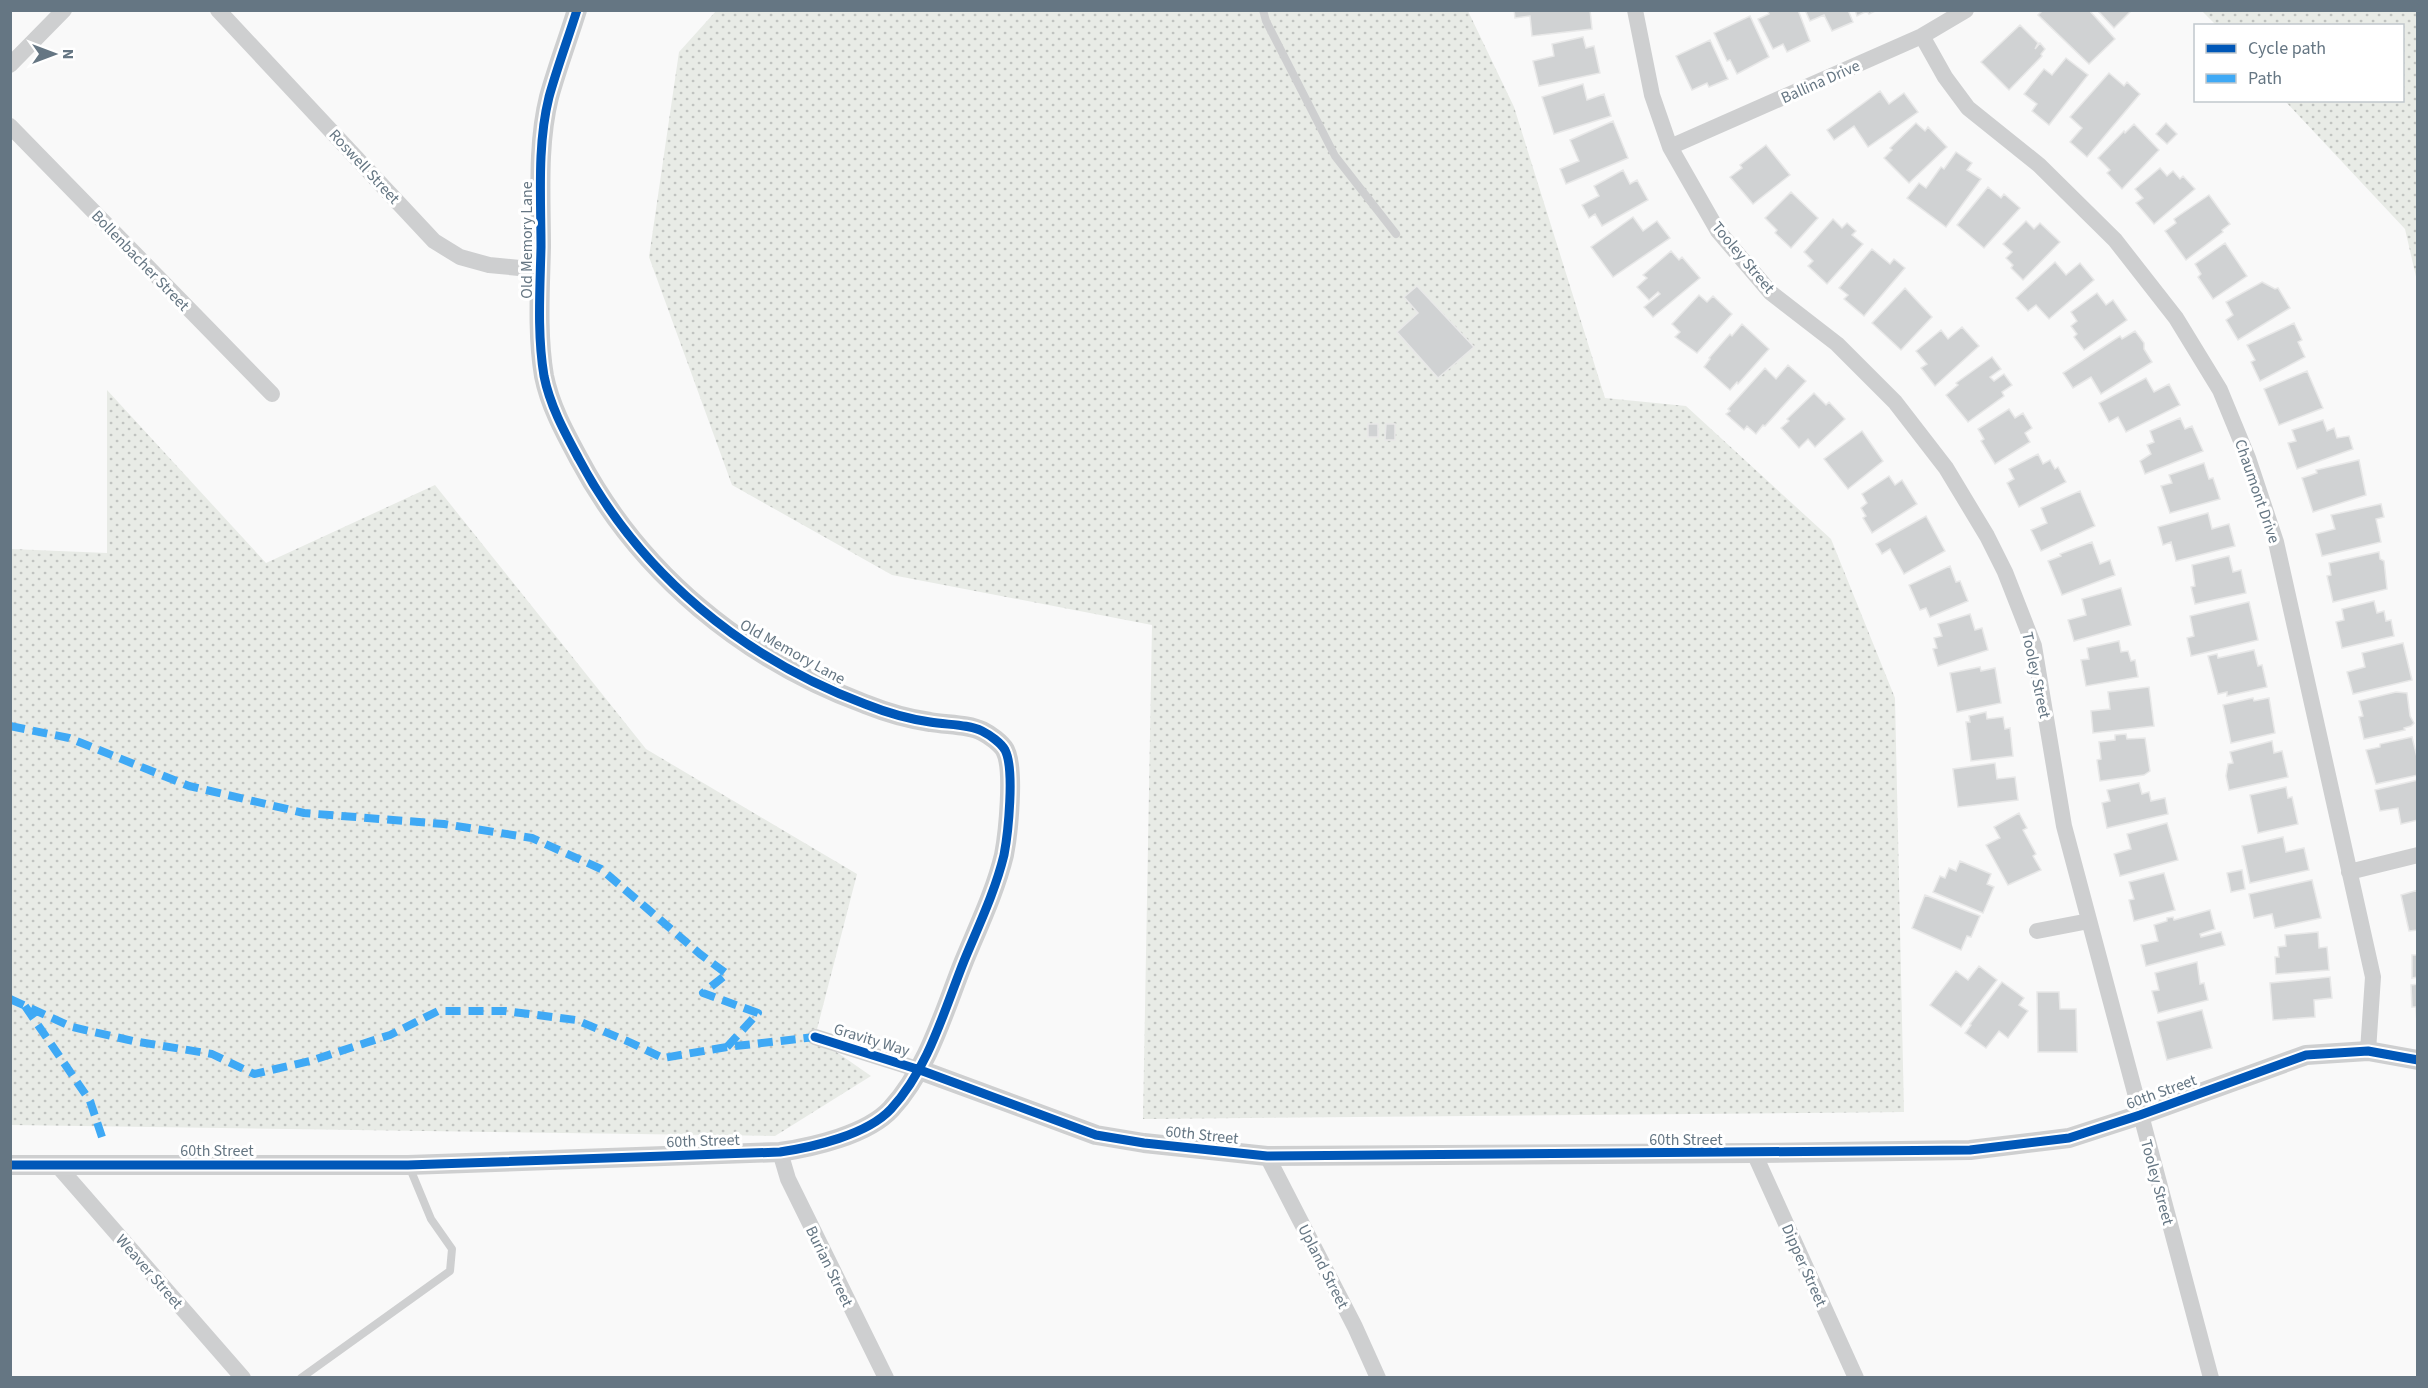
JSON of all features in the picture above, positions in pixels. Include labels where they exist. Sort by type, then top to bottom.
[{"type":"street","points":[[10,64],[64,10]]},
{"type":"street","name":"Roswell Street","points":[[218,10],[434,241],[460,257],[489,266],[540,270]]},
{"type":"street","name":"Old Memory Lane","points":[[577,10],[549,99],[541,163],[541,339],[544,377],[562,429],[598,493],[623,530],[671,583],[725,630],[823,687],[869,706],[925,722],[981,730],[999,742],[1006,752],[1010,768],[1004,854],[994,889],[920,1070]]},
{"type":"street","name":"Tooley Street","points":[[1635,10],[1652,95],[1670,147],[1718,231],[1772,293],[1837,344],[1895,402],[1946,468],[1987,536],[2009,581],[2034,646],[2064,826],[2211,1377]]},
{"type":"street","name":"Ballina Drive","points":[[1670,147],[1922,36],[1966,10]]},
{"type":"street","name":"Chaumont Drive","points":[[1922,36],[1945,77],[1968,108],[2039,165],[2121,248],[2176,318],[2220,390],[2248,458],[2276,542],[2373,977],[2368,1051]]},
{"type":"street","name":"Bollenbacher Street","points":[[10,126],[272,394]]},
{"type":"street","points":[[2349,872],[2418,855]]},
{"type":"street","points":[[2037,931],[2089,921]]},
{"type":"street","name":"Gravity Way","points":[[815,1037],[920,1070]]},
{"type":"street","name":"60th Street","points":[[10,1165],[408,1165],[780,1152],[819,1146],[856,1132],[889,1112],[920,1070],[1096,1135],[1144,1143],[1267,1156],[1754,1154],[1970,1150],[2069,1138],[2306,1055],[2368,1051],[2418,1060]]},
{"type":"street","name":"Burian Street","points":[[780,1152],[788,1179],[886,1377]]},
{"type":"street","name":"Dipper Street","points":[[1754,1154],[1856,1377]]},
{"type":"street","name":"Upland Street","points":[[1267,1156],[1378,1377]]},
{"type":"street","name":"Weaver Street","points":[[57,1165],[243,1377]]},
{"type":"lane","points":[[1263,10],[1266,21],[1335,156],[1396,234]]},
{"type":"lane","points":[[301,1377],[450,1271],[452,1249],[431,1219],[408,1165]]},
{"type":"shaded area","points":[[716,11],[1468,11],[1514,107],[1605,398],[1686,406],[1831,539],[1895,698],[1904,1112],[1143,1119],[1152,625],[892,575],[732,485],[649,257],[679,52]]},
{"type":"shaded area","points":[[2202,11],[2417,11],[2417,281],[2405,229],[2286,102],[2404,102],[2404,24],[2215,24]]},
{"type":"shaded area","points":[[107,390],[266,563],[435,485],[646,749],[857,874],[815,1037],[871,1076],[775,1136],[11,1125],[11,549],[107,553]]},
{"type":"building","points":[[1514,10],[1590,10],[1592,29],[1532,36],[1530,16],[1515,18]]},
{"type":"building","points":[[1767,10],[1798,10],[1810,41],[1787,52],[1783,44],[1773,49],[1758,19],[1769,14]]},
{"type":"building","points":[[1805,10],[1848,10],[1853,22],[1832,31],[1824,15],[1810,21]]},
{"type":"building","points":[[1855,10],[1877,10],[1869,14],[1867,11],[1857,16]]},
{"type":"building","points":[[2043,10],[2089,10],[2115,39],[2089,64],[2038,15]]},
{"type":"building","points":[[2097,10],[2132,10],[2114,28]]},
{"type":"building","points":[[1750,16],[1769,57],[1737,74],[1730,60],[1727,61],[1714,33]]},
{"type":"building","points":[[2020,25],[2038,43],[2035,49],[2040,43],[2045,49],[2042,56],[2009,90],[1981,62]]},
{"type":"building","points":[[1583,37],[1586,48],[1594,46],[1600,73],[1539,86],[1533,61],[1554,56],[1552,44]]},
{"type":"building","points":[[1710,40],[1728,79],[1709,87],[1707,83],[1692,90],[1676,56]]},
{"type":"building","points":[[2066,58],[2088,75],[2049,125],[2032,111],[2037,104],[2024,94],[2044,69],[2052,75]]},
{"type":"building","points":[[2109,73],[2124,86],[2127,82],[2140,94],[2087,157],[2070,142],[2082,128],[2070,117]]},
{"type":"building","points":[[1583,84],[1587,100],[1604,94],[1611,116],[1554,134],[1542,97]]},
{"type":"building","points":[[1880,91],[1889,104],[1904,93],[1918,112],[1868,147],[1854,126],[1834,140],[1827,130]]},
{"type":"building","points":[[1613,121],[1628,158],[1566,184],[1560,169],[1579,161],[1570,140]]},
{"type":"building","points":[[1916,123],[1925,131],[1928,127],[1947,147],[1909,183],[1884,158],[1892,150],[1890,148]]},
{"type":"building","points":[[2166,123],[2177,134],[2167,144],[2156,134]]},
{"type":"building","points":[[2134,124],[2159,150],[2122,189],[2107,173],[2110,170],[2098,158]]},
{"type":"building","points":[[1766,145],[1790,175],[1753,204],[1730,177],[1742,168],[1740,165]]},
{"type":"building","points":[[1956,152],[1972,163],[1967,170],[1981,179],[1946,227],[1907,198],[1919,183],[1926,188],[1941,167],[1944,169]]},
{"type":"building","points":[[2160,168],[2167,176],[2173,171],[2180,179],[2183,176],[2195,189],[2154,224],[2136,203],[2143,198],[2135,189]]},
{"type":"building","points":[[1623,170],[1630,184],[1637,180],[1648,200],[1602,226],[1595,214],[1589,218],[1582,205],[1599,196],[1594,186]]},
{"type":"building","points":[[1988,187],[2001,198],[2004,194],[2020,208],[1984,248],[1957,225]]},
{"type":"building","points":[[1791,192],[1818,218],[1791,248],[1775,233],[1777,230],[1765,218]]},
{"type":"building","points":[[2209,195],[2230,224],[2186,260],[2165,231],[2176,223],[2174,219]]},
{"type":"building","points":[[1633,217],[1643,231],[1657,221],[1670,238],[1613,277],[1591,247]]},
{"type":"building","points":[[1833,219],[1842,228],[1847,223],[1856,231],[1852,235],[1863,244],[1827,284],[1808,266],[1813,261],[1804,252]]},
{"type":"building","points":[[2026,221],[2034,229],[2040,223],[2060,242],[2023,280],[2011,268],[2013,265],[2006,258],[2012,252],[2003,244]]},
{"type":"building","points":[[2225,243],[2247,276],[2213,299],[2198,277],[2201,274],[2195,264]]},
{"type":"building","points":[[1872,249],[1890,264],[1894,259],[1905,268],[1864,316],[1844,299],[1848,295],[1839,288]]},
{"type":"building","points":[[1671,251],[1679,260],[1682,257],[1700,278],[1653,317],[1644,307],[1660,294],[1658,292],[1649,300],[1637,287],[1647,278],[1643,275]]},
{"type":"building","points":[[2055,262],[2066,275],[2080,263],[2094,280],[2049,319],[2036,305],[2028,311],[2016,298]]},
{"type":"building","points":[[2262,282],[2275,289],[2278,288],[2290,308],[2238,340],[2226,320],[2233,315],[2226,302]]},
{"type":"building","points":[[1417,286],[1474,347],[1438,378],[1397,332],[1418,313],[1404,297]]},
{"type":"building","points":[[1905,288],[1932,317],[1901,350],[1872,323]]},
{"type":"building","points":[[2097,293],[2106,305],[2113,300],[2127,320],[2084,350],[2074,337],[2077,334],[2071,326],[2077,321],[2071,312]]},
{"type":"building","points":[[1699,295],[1707,302],[1713,296],[1732,314],[1697,353],[1675,337],[1680,332],[1672,324]]},
{"type":"building","points":[[2294,323],[2302,340],[2298,342],[2305,357],[2260,381],[2251,362],[2255,360],[2247,345]]},
{"type":"building","points":[[1742,324],[1769,349],[1730,390],[1704,367],[1730,334],[1732,336]]},
{"type":"building","points":[[1962,327],[1979,346],[1935,386],[1921,368],[1927,364],[1916,351],[1941,330],[1948,339]]},
{"type":"building","points":[[2135,331],[2144,343],[2144,349],[2152,362],[2101,394],[2091,377],[2073,388],[2063,373],[2120,336],[2122,339]]},
{"type":"building","points":[[1992,357],[2001,369],[1990,377],[1994,381],[2004,374],[2012,385],[2002,392],[2004,396],[1968,422],[1946,395],[1958,385],[1956,383]]},
{"type":"building","points":[[1788,365],[1806,381],[1756,434],[1747,426],[1744,430],[1726,414],[1765,368],[1776,379]]},
{"type":"building","points":[[2307,371],[2323,408],[2279,425],[2264,389]]},
{"type":"building","points":[[2146,378],[2154,392],[2169,384],[2180,405],[2126,432],[2118,417],[2109,422],[2099,403]]},
{"type":"building","points":[[1814,393],[1826,405],[1829,402],[1845,419],[1815,447],[1808,439],[1799,448],[1781,428],[1789,421],[1787,419]]},
{"type":"building","points":[[2009,409],[2015,418],[2023,413],[2032,428],[2025,433],[2030,442],[1995,464],[1981,441],[1984,439],[1978,429]]},
{"type":"building","points":[[2180,418],[2185,429],[2192,426],[2203,451],[2145,474],[2140,461],[2151,454],[2147,445],[2154,442],[2150,431]]},
{"type":"building","points":[[2323,420],[2327,431],[2334,428],[2337,438],[2349,436],[2353,449],[2297,469],[2288,443],[2296,441],[2292,430]]},
{"type":"building","points":[[1368,424],[1378,424],[1378,437],[1368,437]]},
{"type":"building","points":[[1386,424],[1395,424],[1395,440],[1385,440]]},
{"type":"building","points":[[1862,431],[1883,461],[1848,489],[1824,459]]},
{"type":"building","points":[[2038,454],[2043,464],[2050,460],[2055,469],[2058,467],[2066,482],[2019,507],[2007,483],[2014,479],[2009,469]]},
{"type":"building","points":[[2359,460],[2366,495],[2313,512],[2302,478],[2317,473],[2316,470]]},
{"type":"building","points":[[2204,463],[2209,479],[2213,478],[2220,499],[2170,513],[2161,486],[2172,483],[2169,475]]},
{"type":"building","points":[[1889,476],[1895,485],[1902,480],[1917,504],[1872,533],[1863,518],[1866,516],[1861,508],[1867,503],[1862,494]]},
{"type":"building","points":[[2080,491],[2095,526],[2041,551],[2031,530],[2047,523],[2041,508]]},
{"type":"building","points":[[2381,504],[2384,517],[2376,519],[2381,542],[2322,556],[2316,534],[2335,529],[2331,515]]},
{"type":"building","points":[[2208,513],[2212,529],[2229,524],[2235,546],[2176,561],[2171,542],[2163,545],[2158,527]]},
{"type":"building","points":[[1926,516],[1945,551],[1904,574],[1890,549],[1882,554],[1876,544]]},
{"type":"building","points":[[2092,542],[2100,564],[2110,560],[2115,575],[2062,595],[2048,561]]},
{"type":"building","points":[[2379,552],[2380,559],[2384,561],[2387,589],[2333,602],[2327,576],[2331,575],[2329,563]]},
{"type":"building","points":[[2229,556],[2233,572],[2241,570],[2246,593],[2195,604],[2191,587],[2195,586],[2192,565]]},
{"type":"building","points":[[1950,566],[1956,582],[1960,581],[1968,601],[1930,617],[1926,608],[1920,610],[1909,585]]},
{"type":"building","points":[[2121,588],[2131,625],[2074,641],[2068,620],[2086,615],[2082,599]]},
{"type":"building","points":[[2374,601],[2377,613],[2384,611],[2386,621],[2391,620],[2394,636],[2342,648],[2336,622],[2344,620],[2342,609]]},
{"type":"building","points":[[2249,602],[2258,640],[2191,656],[2187,638],[2194,636],[2190,616]]},
{"type":"building","points":[[1970,614],[1975,630],[1982,628],[1988,650],[1938,666],[1933,649],[1937,648],[1934,638],[1942,636],[1938,624]]},
{"type":"building","points":[[2119,641],[2121,652],[2128,651],[2131,661],[2135,660],[2138,677],[2086,686],[2081,660],[2089,659],[2087,648]]},
{"type":"building","points":[[2403,643],[2412,680],[2353,694],[2347,672],[2365,667],[2362,653]]},
{"type":"building","points":[[2254,650],[2258,666],[2262,665],[2267,687],[2227,696],[2227,692],[2218,694],[2208,656],[2217,654],[2218,658]]},
{"type":"building","points":[[1980,667],[1981,671],[1995,668],[2001,703],[1957,712],[1950,673]]},
{"type":"building","points":[[2149,687],[2154,726],[2093,733],[2091,711],[2110,709],[2108,692]]},
{"type":"building","points":[[2396,692],[2407,693],[2410,716],[2414,723],[2404,728],[2405,730],[2364,739],[2359,717],[2363,716],[2359,701]]},
{"type":"building","points":[[2253,698],[2254,701],[2269,698],[2275,733],[2231,743],[2223,705]]},
{"type":"building","points":[[1986,712],[1987,719],[2003,717],[2005,729],[2010,728],[2013,756],[1971,761],[1966,722],[1970,722],[1969,716]]},
{"type":"building","points":[[2126,734],[2127,739],[2145,738],[2150,771],[2144,775],[2100,781],[2097,760],[2101,759],[2099,742],[2115,740],[2115,735]]},
{"type":"building","points":[[2412,737],[2418,761],[2418,775],[2376,784],[2366,750],[2380,747],[2380,744]]},
{"type":"building","points":[[2272,741],[2274,753],[2282,751],[2288,777],[2229,790],[2226,776],[2228,764],[2233,763],[2230,752]]},
{"type":"building","points":[[1995,763],[1997,779],[2015,777],[2018,800],[1958,807],[1953,769]]},
{"type":"building","points":[[2418,780],[2418,820],[2401,824],[2398,808],[2380,811],[2375,790]]},
{"type":"building","points":[[2139,783],[2142,794],[2149,792],[2151,801],[2165,798],[2168,814],[2107,828],[2102,803],[2110,801],[2107,790]]},
{"type":"building","points":[[2286,787],[2288,798],[2292,797],[2298,824],[2258,833],[2250,795]]},
{"type":"building","points":[[2019,813],[2027,828],[2023,830],[2036,854],[2033,856],[2041,870],[2008,885],[1986,845],[2000,838],[1994,827]]},
{"type":"building","points":[[2167,823],[2178,860],[2120,876],[2114,854],[2131,849],[2127,834]]},
{"type":"building","points":[[2283,837],[2286,852],[2304,848],[2309,870],[2250,883],[2242,846]]},
{"type":"building","points":[[1960,861],[1991,874],[1987,884],[1994,887],[1983,913],[1933,892],[1940,876],[1945,878],[1949,868],[1956,871]]},
{"type":"building","points":[[2242,870],[2245,889],[2231,892],[2227,873]]},
{"type":"building","points":[[2164,873],[2175,910],[2134,921],[2129,900],[2134,899],[2129,882]]},
{"type":"building","points":[[2312,880],[2321,918],[2275,928],[2272,914],[2254,918],[2249,894]]},
{"type":"building","points":[[2418,890],[2418,930],[2409,931],[2401,895]]},
{"type":"building","points":[[1925,895],[1980,916],[1971,937],[1967,936],[1961,950],[1912,928]]},
{"type":"building","points":[[2210,910],[2215,929],[2200,934],[2201,937],[2221,932],[2225,945],[2146,966],[2141,945],[2158,941],[2154,925],[2167,921],[2167,918],[2173,917],[2174,920]]},
{"type":"building","points":[[2318,932],[2319,948],[2327,947],[2329,970],[2276,974],[2275,957],[2279,957],[2278,947],[2286,946],[2285,935]]},
{"type":"building","points":[[2412,955],[2418,955],[2418,977],[2412,978]]},
{"type":"building","points":[[2197,962],[2200,984],[2204,983],[2208,1000],[2158,1013],[2152,991],[2159,990],[2155,973]]},
{"type":"building","points":[[1979,966],[1997,980],[1961,1027],[1930,1005],[1956,971],[1968,980]]},
{"type":"building","points":[[2330,977],[2332,998],[2314,1000],[2315,1017],[2273,1020],[2270,983]]},
{"type":"building","points":[[2002,982],[2024,998],[2019,1005],[2028,1011],[2008,1038],[1999,1031],[1986,1048],[1965,1033]]},
{"type":"building","points":[[2418,984],[2417,1023],[2416,1007],[2412,1007],[2411,985]]},
{"type":"building","points":[[2037,992],[2059,992],[2060,1009],[2076,1009],[2077,1052],[2038,1052]]},
{"type":"building","points":[[2202,1010],[2212,1048],[2167,1060],[2157,1022]]},
{"type":"marked path","points":[[10,726],[69,738],[189,786],[304,813],[444,824],[532,838],[601,869],[700,954],[727,974],[703,993],[758,1013],[727,1047],[815,1037]]},
{"type":"marked path","points":[[10,999],[72,1027],[133,1041],[212,1054],[254,1074],[310,1061],[390,1035],[438,1011],[505,1011],[576,1020],[663,1058],[727,1047]]},
{"type":"marked path","points":[[25,1006],[90,1101],[104,1143]]},
{"type":"cycle path","points":[[10,1165],[408,1165],[780,1152],[808,1147],[854,1133],[881,1118],[904,1093],[925,1058],[991,896],[1004,855],[1009,818],[1008,759],[1001,745],[982,731],[964,726],[922,721],[865,704],[820,685],[778,663],[737,637],[700,608],[664,575],[632,539],[604,501],[579,459],[550,398],[544,376],[540,344],[540,172],[545,115],[555,75],[577,10]]},
{"type":"cycle path","points":[[815,1037],[920,1070],[1096,1135],[1144,1143],[1267,1156],[1970,1150],[2069,1138],[2306,1055],[2368,1051],[2418,1060]]}]
